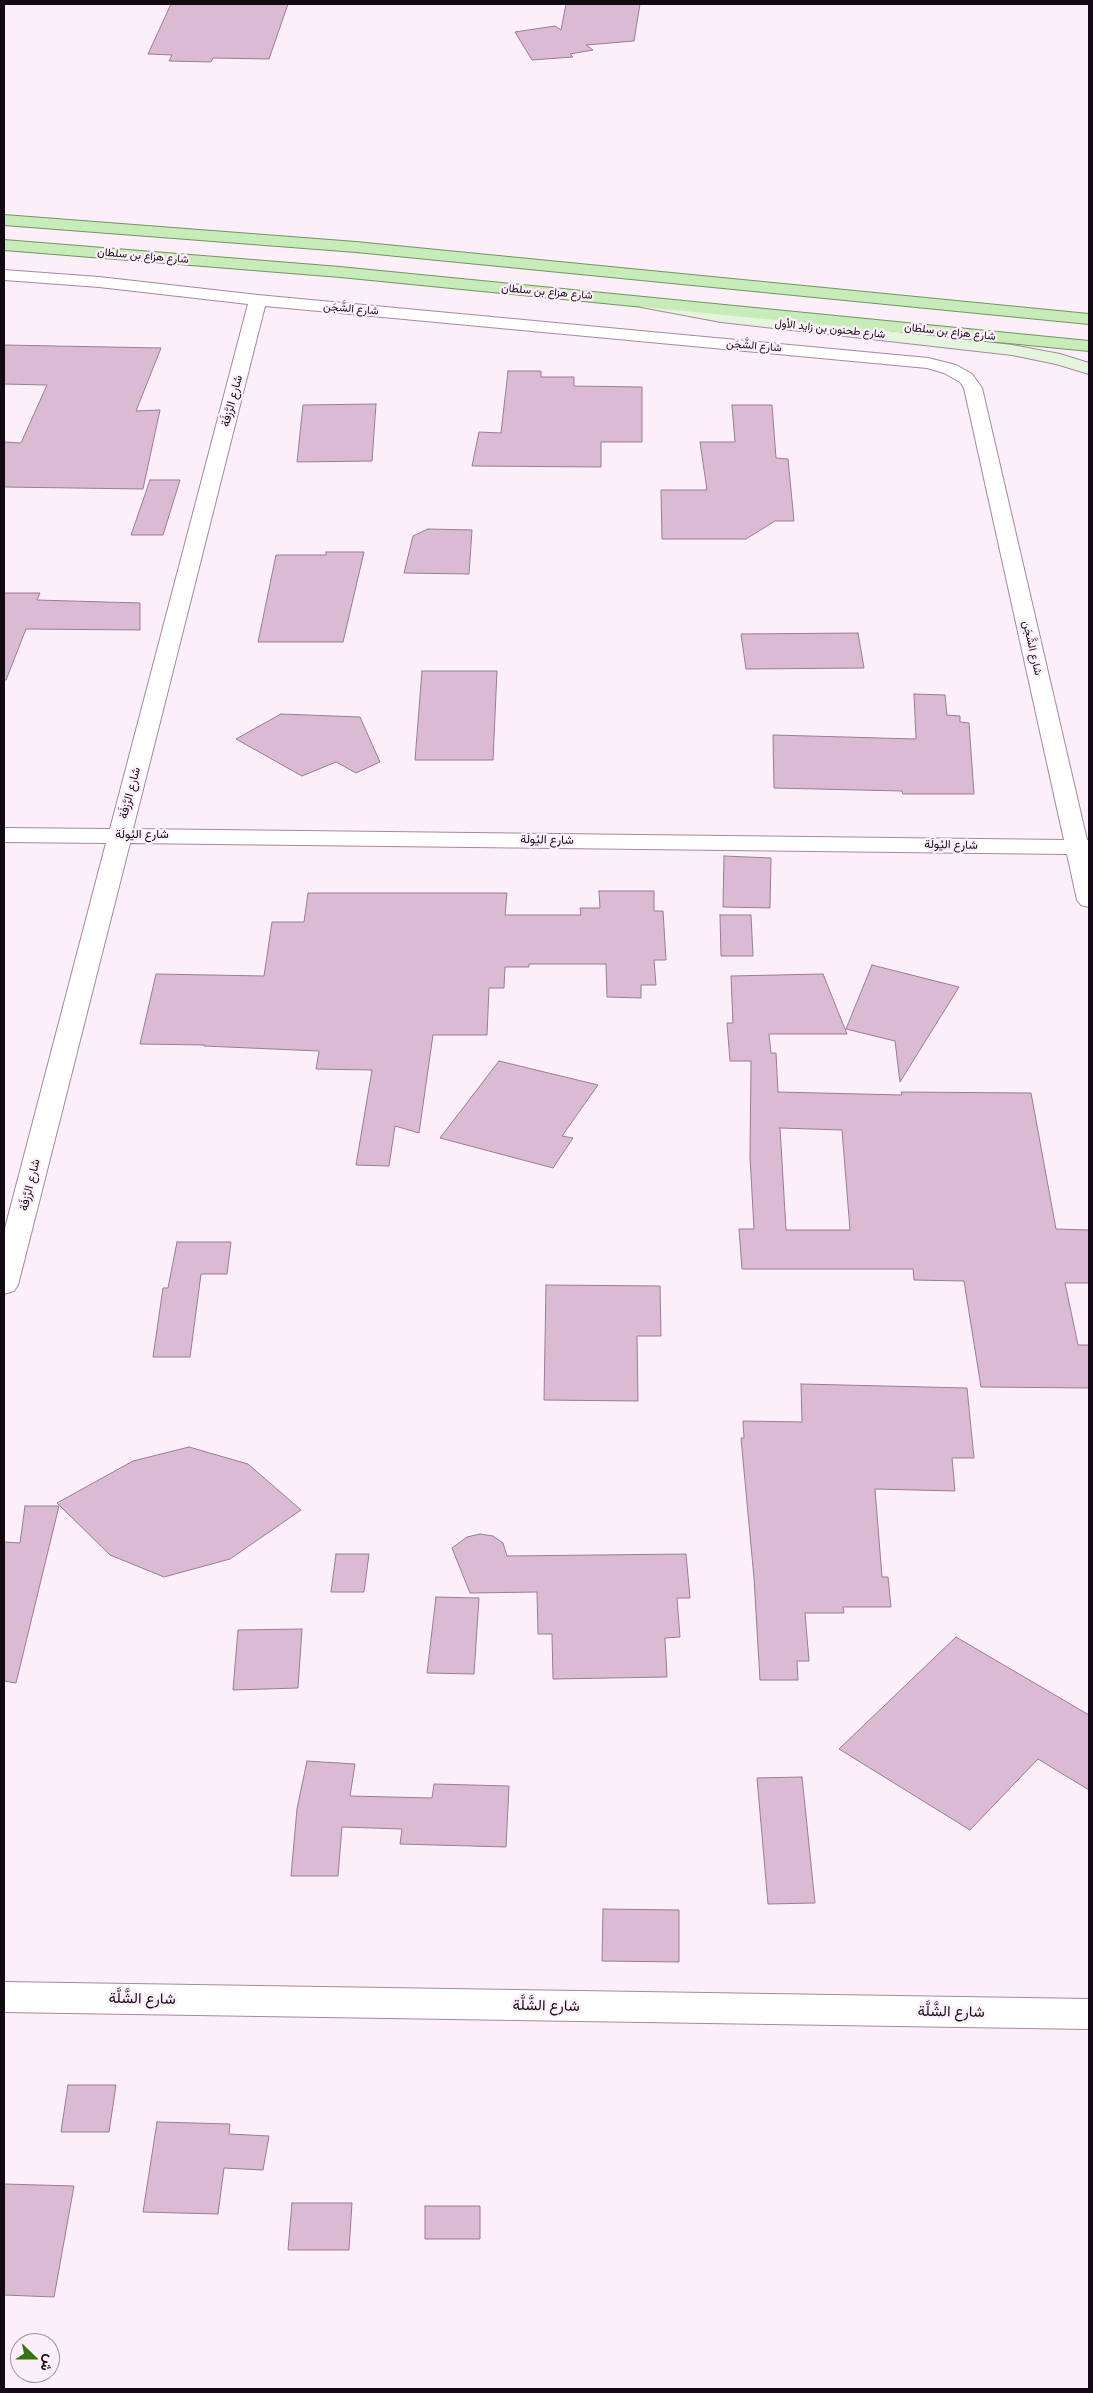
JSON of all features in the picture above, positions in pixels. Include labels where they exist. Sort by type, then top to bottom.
[{"type":"main road","points":[[4,220],[356,247],[1089,319]]},
{"type":"main road","name":"شارع هزاع بن سلطان","points":[[4,245],[628,299],[1089,346]]},
{"type":"street","name":"شارع الشَّجَن","points":[[4,275],[108,283],[258,300],[928,362],[950,369],[966,378],[973,388],[1083,847],[1089,900]]},
{"type":"street","name":"شارع طحنون بن زايد الأول","points":[[628,299],[721,317],[1038,353],[1089,370]]},
{"type":"street","name":"شارع الرَّزفَة","points":[[4,1285],[258,300]]},
{"type":"street","name":"شارع اليُولَة","points":[[4,834],[1083,847]]},
{"type":"street","name":"شارع الشَّلَّة","points":[[4,1997],[1089,2014]]},
{"type":"building","points":[[171,4],[288,4],[269,59],[213,58],[211,62],[169,61],[172,55],[148,54]]},
{"type":"building","points":[[566,4],[640,4],[634,41],[586,45],[593,50],[570,54],[573,57],[532,60],[515,32],[555,26],[561,30]]},
{"type":"building","points":[[4,345],[161,348],[136,411],[160,410],[143,489],[4,487],[4,442],[21,443],[47,385],[4,384]]},
{"type":"building","points":[[508,371],[541,371],[541,377],[574,377],[574,386],[642,387],[642,442],[601,442],[601,467],[472,466],[479,432],[501,433]]},
{"type":"building","points":[[376,404],[372,461],[297,462],[303,405]]},
{"type":"building","points":[[732,405],[772,405],[776,458],[788,459],[794,521],[775,521],[746,539],[662,539],[661,490],[707,490],[700,442],[735,442]]},
{"type":"building","points":[[150,480],[180,480],[163,535],[131,535]]},
{"type":"building","points":[[428,529],[472,530],[469,574],[404,573],[413,536]]},
{"type":"building","points":[[326,552],[364,552],[343,642],[258,642],[276,555],[326,555]]},
{"type":"building","points":[[4,593],[40,593],[37,600],[140,603],[140,630],[26,629],[6,680],[4,680]]},
{"type":"building","points":[[858,633],[864,668],[746,669],[741,634]]},
{"type":"building","points":[[422,671],[497,671],[493,760],[415,760]]},
{"type":"building","points":[[914,694],[945,695],[947,715],[960,716],[960,722],[969,723],[974,794],[903,794],[902,791],[774,788],[773,735],[916,739]]},
{"type":"building","points":[[281,714],[360,717],[380,762],[356,773],[336,762],[302,776],[236,739]]},
{"type":"building","points":[[724,856],[771,858],[770,908],[723,907]]},
{"type":"building","points":[[599,891],[654,891],[654,911],[663,911],[666,960],[654,960],[656,985],[641,985],[641,998],[607,997],[606,964],[529,964],[529,967],[505,967],[504,988],[489,988],[487,1035],[433,1035],[419,1133],[395,1126],[389,1166],[356,1165],[372,1070],[316,1069],[319,1051],[204,1045],[140,1044],[156,974],[264,976],[272,922],[304,922],[308,893],[507,893],[505,915],[581,915],[580,908],[600,908]]},
{"type":"building","points":[[720,915],[751,915],[753,956],[721,956]]},
{"type":"building","points":[[872,965],[959,987],[900,1082],[895,1041],[846,1029]]},
{"type":"building","points":[[823,974],[847,1034],[769,1034],[771,1053],[776,1053],[778,1092],[902,1095],[901,1092],[1031,1093],[1056,1229],[1089,1230],[1089,1283],[1065,1283],[1078,1345],[1089,1345],[1089,1388],[981,1387],[964,1281],[914,1280],[913,1269],[742,1269],[739,1229],[754,1229],[750,1157],[751,1061],[730,1061],[727,1023],[733,1023],[731,976]],"holes":[[[780,1128],[842,1130],[850,1230],[786,1230]]]},
{"type":"building","points":[[499,1061],[598,1085],[562,1136],[573,1138],[553,1168],[440,1138]]},
{"type":"building","points":[[177,1242],[231,1242],[227,1274],[201,1274],[190,1357],[153,1357],[163,1288],[168,1288]]},
{"type":"building","points":[[546,1285],[660,1286],[661,1336],[637,1336],[638,1401],[544,1400]]},
{"type":"building","points":[[801,1384],[967,1388],[974,1458],[952,1458],[955,1491],[875,1489],[882,1577],[888,1577],[891,1607],[843,1607],[844,1613],[805,1613],[809,1661],[797,1661],[798,1680],[760,1680],[754,1578],[741,1438],[744,1438],[743,1421],[802,1422]]},
{"type":"building","points":[[189,1447],[248,1464],[301,1510],[230,1559],[164,1577],[110,1555],[57,1503],[133,1461]]},
{"type":"building","points":[[25,1506],[59,1506],[16,1683],[4,1681],[4,1542],[20,1543]]},
{"type":"building","points":[[480,1534],[493,1536],[503,1543],[507,1556],[686,1554],[690,1598],[677,1598],[680,1637],[665,1638],[667,1677],[553,1679],[552,1634],[538,1634],[537,1592],[470,1593],[452,1548],[467,1537]]},
{"type":"building","points":[[336,1554],[369,1554],[364,1592],[331,1592]]},
{"type":"building","points":[[436,1597],[479,1598],[474,1674],[427,1673]]},
{"type":"building","points":[[302,1629],[298,1688],[233,1690],[238,1630]]},
{"type":"building","points":[[956,1637],[1089,1715],[1089,1790],[1038,1759],[970,1830],[839,1749]]},
{"type":"building","points":[[307,1761],[355,1764],[350,1796],[432,1798],[434,1784],[509,1786],[506,1847],[400,1844],[402,1829],[342,1827],[338,1876],[291,1876],[297,1809]]},
{"type":"building","points":[[802,1777],[815,1903],[768,1904],[757,1778]]},
{"type":"building","points":[[603,1909],[679,1910],[679,1962],[602,1961]]},
{"type":"building","points":[[68,2085],[116,2085],[109,2132],[61,2132]]},
{"type":"building","points":[[157,2122],[230,2124],[229,2134],[269,2136],[263,2170],[224,2168],[218,2214],[143,2212]]},
{"type":"building","points":[[4,2184],[74,2186],[54,2297],[4,2295]]},
{"type":"building","points":[[292,2203],[352,2203],[349,2250],[288,2250]]},
{"type":"building","points":[[425,2206],[480,2206],[480,2239],[425,2239]]}]
